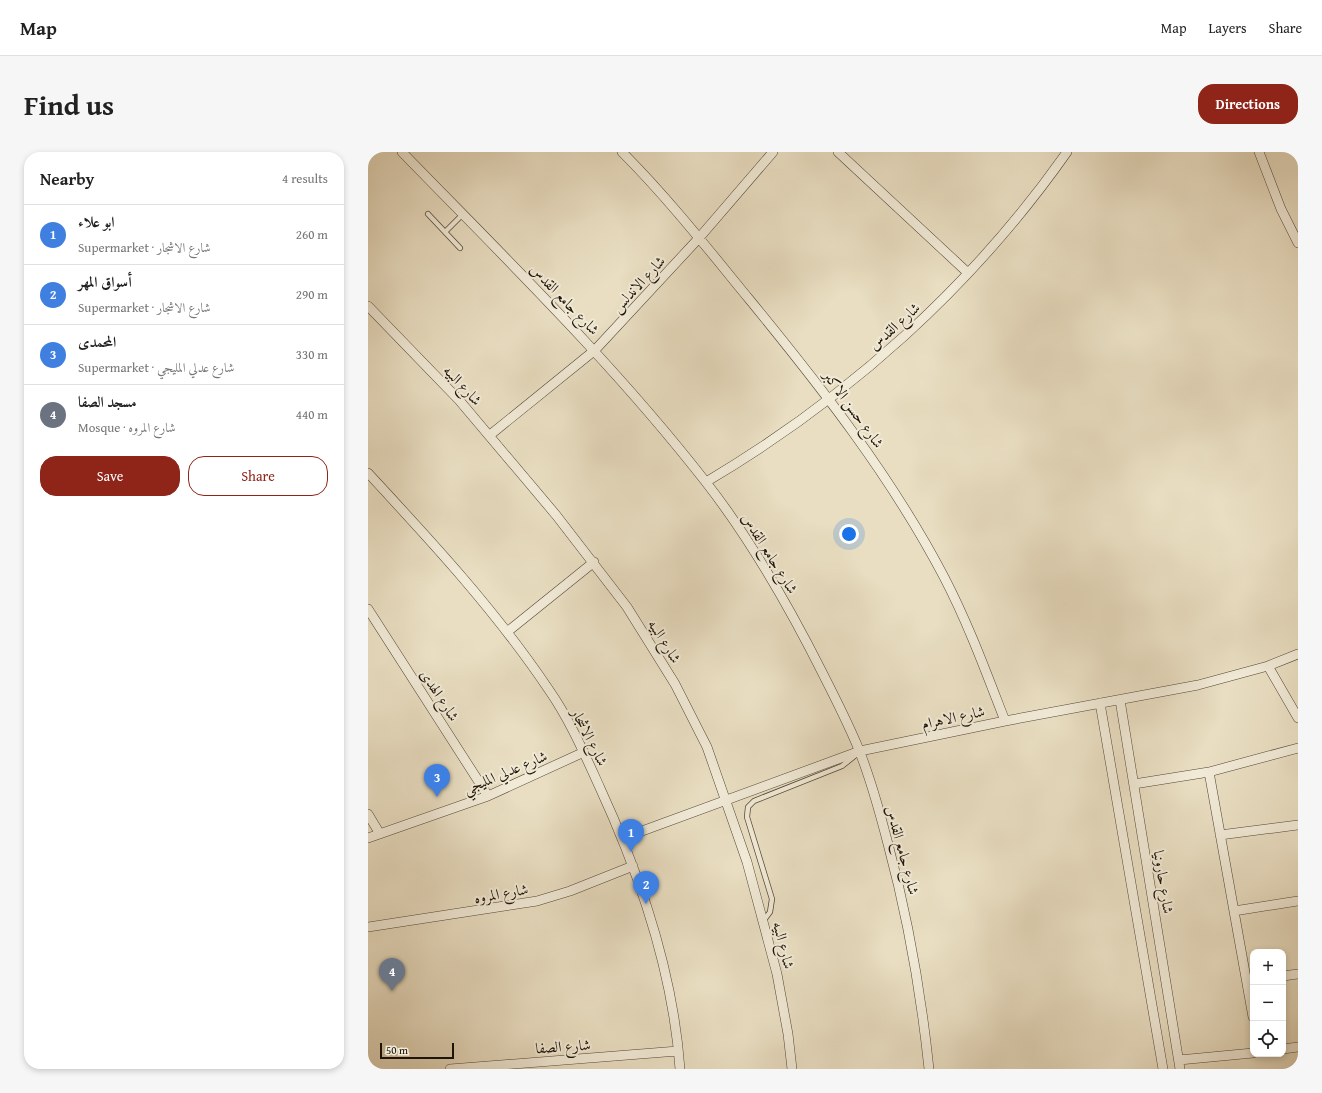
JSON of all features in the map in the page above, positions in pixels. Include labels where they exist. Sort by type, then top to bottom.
[{"type":"street","name":"شارع جامع القدس","points":[[402,152],[595,350],[706,482],[744,535],[777,588],[807,641],[860,751],[881,819],[901,894],[914,955],[925,1024],[929,1069]]},
{"type":"street","name":"شارع حسن الاكبر","points":[[622,152],[660,191],[699,238],[830,400],[880,469],[944,577],[971,634],[1005,721]]},
{"type":"street","name":"شارع الاندلس","points":[[490,435],[595,350],[699,238],[773,152]]},
{"type":"street","points":[[838,152],[968,273]]},
{"type":"street","name":"شارع القدس","points":[[706,482],[753,454],[830,400],[921,321],[968,273],[1045,182],[1067,152]]},
{"type":"street","points":[[1259,152],[1281,209],[1298,243]]},
{"type":"street","name":"شارع البيه","points":[[368,306],[459,400],[490,435],[594,562],[627,607],[675,684],[707,747],[726,800],[764,920],[777,974],[788,1034],[792,1069]]},
{"type":"street","name":"شارع الاشجار","points":[[368,473],[446,556],[507,632],[550,691],[584,752],[623,838],[659,945],[671,996],[680,1069]]},
{"type":"street","points":[[507,632],[594,562]]},
{"type":"street","name":"شارع الهدى","points":[[368,609],[488,796]]},
{"type":"street","name":"شارع الاهرام","points":[[623,838],[860,751],[1005,721],[1198,685],[1268,666],[1298,654]]},
{"type":"street","points":[[1268,666],[1298,718]]},
{"type":"street","name":"شارع حارونيا","points":[[1120,700],[1180,1065]]},
{"type":"street","points":[[1100,703],[1163,1069]]},
{"type":"street","points":[[1134,784],[1209,772],[1298,748]]},
{"type":"street","name":"شارع عدلي المليجي","points":[[368,838],[488,796],[584,752]]},
{"type":"street","points":[[1209,772],[1234,911],[1250,981]]},
{"type":"street","points":[[368,814],[380,834]]},
{"type":"street","points":[[1220,835],[1298,825]]},
{"type":"street","name":"شارع المروه","points":[[368,927],[537,901],[570,891],[633,866]]},
{"type":"street","points":[[1234,911],[1298,901]]},
{"type":"street","points":[[1286,976],[1298,974]]},
{"type":"street","points":[[1286,1049],[1298,1047]]},
{"type":"street","name":"شارع الصفا","points":[[450,1069],[678,1051]]},
{"type":"street","points":[[1180,1065],[1250,1053]]},
{"type":"lane","points":[[428,214],[460,248]]},
{"type":"lane","points":[[445,232],[463,214]]},
{"type":"lane","points":[[764,920],[772,908],[772,899],[747,816],[748,807],[754,801],[842,766],[855,757],[860,751]]},
{"type":"place","name":"المحمدى","points":[[437,797]]},
{"type":"place","name":"ابو علاء","points":[[631,852]]},
{"type":"place","name":"أسواق المهر","points":[[646,904]]},
{"type":"place","name":"مسجد الصفا","points":[[392,991]]}]
